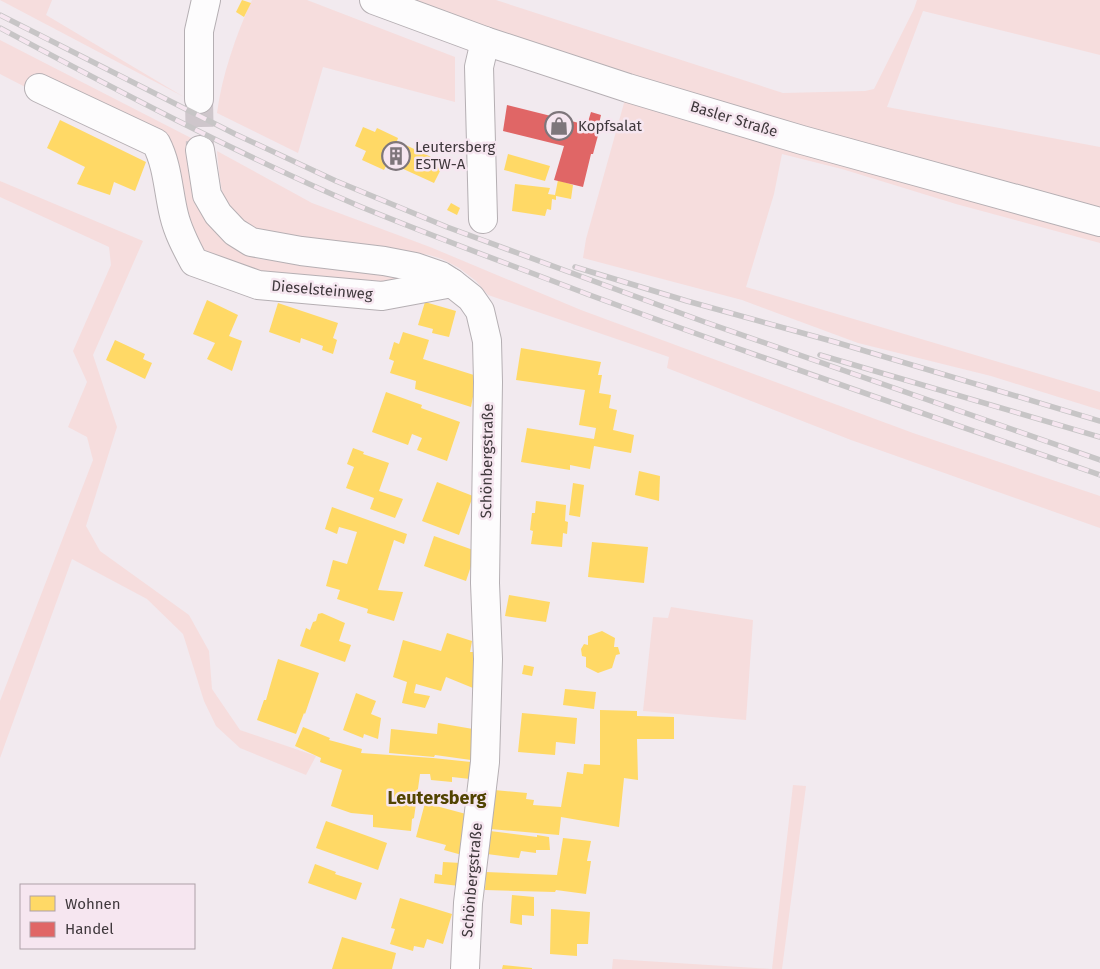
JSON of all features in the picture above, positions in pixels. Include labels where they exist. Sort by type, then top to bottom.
[{"type":"street","points":[[199,100],[199,32],[206,0]]},
{"type":"street","name":"Basler Straße","points":[[374,0],[486,41],[628,88],[812,142],[1100,222]]},
{"type":"street","points":[[483,219],[479,67],[486,41]]},
{"type":"street","name":"Dieselsteinweg","points":[[39,88],[156,143],[166,169],[174,215],[182,240],[194,262],[258,285],[382,296],[452,283]]},
{"type":"street","name":"Schönbergstraße","points":[[200,150],[207,194],[218,214],[235,232],[251,242],[415,267],[441,276],[452,283],[472,298],[480,311],[487,341],[488,382],[486,583],[488,659],[485,762],[468,903],[465,969]]},
{"type":"shaded area","points":[[0,0],[52,0],[46,15],[184,97]]},
{"type":"shaded area","points":[[252,0],[307,0],[455,57],[455,102],[323,67],[298,153],[217,113],[230,55]]},
{"type":"shaded area","points":[[402,0],[496,0],[783,93],[865,91],[874,89],[917,0],[1100,0],[1100,55],[923,11],[887,107],[1100,147],[1100,243],[956,204],[842,169],[782,154],[774,194],[746,287],[1100,392],[1100,410],[991,376],[858,343],[742,300],[583,258],[586,239],[631,78]]},
{"type":"shaded area","points":[[0,40],[193,139],[232,242],[259,259],[412,276],[414,284],[271,282],[202,252],[190,236],[169,161],[0,74]]},
{"type":"shaded area","points":[[217,151],[312,203],[430,247],[581,310],[913,433],[1100,496],[1100,528],[851,440],[667,368],[669,357],[488,295],[476,281],[459,268],[442,259],[388,248],[263,235],[249,227],[239,218],[226,201],[220,180]]},
{"type":"shaded area","points":[[0,181],[143,241],[93,355],[117,427],[86,526],[100,551],[189,615],[209,651],[212,689],[240,730],[316,756],[306,775],[240,748],[216,726],[204,701],[183,634],[147,599],[72,559],[0,758],[0,701],[93,460],[87,437],[68,427],[87,382],[73,351],[111,265],[109,247],[0,197]]},
{"type":"shaded area","points":[[671,607],[753,620],[746,720],[643,711],[653,617],[668,618]]},
{"type":"shaded area","points":[[793,785],[806,786],[782,969],[772,969]]},
{"type":"shaded area","points":[[613,959],[772,969],[612,969]]},
{"type":"building: Wohnen","points":[[242,0],[251,3],[244,17],[236,12]]},
{"type":"building: Wohnen","points":[[60,120],[146,162],[135,191],[114,182],[110,195],[77,184],[85,167],[47,148]]},
{"type":"building: Wohnen","name":"Leutersberg ESTW-A","points":[[363,127],[375,132],[377,128],[398,138],[397,141],[444,163],[434,183],[388,162],[384,170],[362,160],[366,151],[355,146]]},
{"type":"building: Wohnen","points":[[508,154],[550,166],[545,181],[504,170]]},
{"type":"building: Wohnen","points":[[558,180],[573,185],[571,199],[556,196],[556,200],[552,199],[551,210],[547,209],[545,216],[512,211],[515,184],[550,188],[548,194],[555,195]]},
{"type":"building: Wohnen","points":[[451,203],[460,208],[457,215],[447,210]]},
{"type":"building: Wohnen","points":[[207,300],[238,315],[229,336],[242,341],[232,371],[207,359],[215,343],[193,334]]},
{"type":"building: Wohnen","points":[[425,302],[456,311],[449,337],[432,333],[433,329],[418,325]]},
{"type":"building: Wohnen","points":[[278,303],[338,323],[333,338],[337,340],[333,354],[322,350],[323,346],[301,338],[300,343],[269,332]]},
{"type":"building: Wohnen","points":[[403,332],[429,340],[423,359],[477,376],[471,407],[415,389],[416,381],[390,373],[394,361],[389,359],[394,342],[399,344]]},
{"type":"building: Wohnen","points":[[115,340],[145,354],[143,359],[152,363],[145,379],[106,360]]},
{"type":"building: Wohnen","points":[[521,348],[601,362],[598,375],[602,375],[599,393],[611,395],[609,408],[617,410],[613,430],[634,435],[631,453],[594,446],[590,469],[570,465],[570,470],[521,462],[527,428],[594,439],[596,428],[579,425],[585,390],[516,380]]},
{"type":"building: Wohnen","points":[[386,392],[422,405],[421,408],[460,422],[447,461],[417,450],[422,438],[412,434],[408,445],[372,432]]},
{"type":"building: Wohnen","points":[[353,448],[364,452],[363,454],[389,463],[379,491],[403,499],[395,518],[370,509],[374,498],[346,488],[354,467],[347,464]]},
{"type":"building: Wohnen","points":[[639,471],[660,476],[659,501],[635,495]]},
{"type":"building: Wohnen","points":[[437,482],[473,496],[459,535],[422,521]]},
{"type":"building: Wohnen","points":[[573,483],[584,485],[580,517],[569,515]]},
{"type":"building: Wohnen","points":[[536,501],[566,505],[565,521],[568,522],[567,534],[563,533],[562,547],[531,544],[533,531],[530,530]]},
{"type":"building: Wohnen","points":[[332,507],[407,534],[404,544],[394,540],[378,590],[403,592],[394,621],[367,613],[368,609],[337,599],[340,590],[326,586],[333,560],[347,564],[357,532],[339,527],[337,534],[325,529]]},
{"type":"building: Wohnen","points":[[434,536],[476,551],[466,581],[424,566]]},
{"type":"building: Wohnen","points":[[592,542],[648,547],[644,583],[588,577]]},
{"type":"building: Wohnen","points":[[509,595],[550,602],[546,622],[505,616]]},
{"type":"building: Wohnen","points":[[322,613],[345,623],[339,641],[351,645],[345,662],[300,646],[306,628],[310,630],[318,614]]},
{"type":"building: Wohnen","points":[[602,631],[615,638],[614,647],[618,647],[620,654],[616,655],[612,668],[598,673],[586,667],[586,657],[582,656],[581,649],[584,644],[588,645],[588,636]]},
{"type":"building: Wohnen","points":[[447,633],[472,641],[470,652],[475,652],[473,688],[446,677],[441,691],[416,684],[414,693],[430,696],[425,708],[402,703],[407,682],[393,677],[403,640],[441,651]]},
{"type":"building: Wohnen","points":[[278,659],[319,673],[296,734],[257,720],[264,700],[266,700]]},
{"type":"building: Wohnen","points":[[524,665],[534,667],[532,676],[522,674]]},
{"type":"building: Wohnen","points":[[565,689],[596,692],[594,709],[563,705]]},
{"type":"building: Wohnen","points":[[356,693],[376,701],[371,714],[381,718],[378,739],[364,734],[363,738],[343,730]]},
{"type":"building: Wohnen","points":[[600,710],[637,711],[637,716],[674,717],[674,739],[637,739],[638,780],[624,778],[619,827],[561,817],[559,835],[490,829],[494,790],[527,793],[526,799],[534,800],[533,805],[561,807],[567,772],[583,774],[584,764],[600,765]]},
{"type":"building: Wohnen","points":[[522,713],[577,718],[575,744],[556,742],[555,755],[518,752]]},
{"type":"building: Wohnen","points":[[438,723],[473,729],[471,760],[435,755],[434,757],[389,753],[391,729],[437,734]]},
{"type":"building: Wohnen","points":[[303,727],[330,738],[329,740],[362,749],[361,753],[471,762],[470,779],[452,777],[452,782],[431,780],[430,774],[420,774],[411,831],[373,827],[373,815],[351,813],[331,806],[342,770],[320,762],[321,758],[295,746]]},
{"type":"building: Wohnen","points":[[425,803],[466,814],[462,855],[444,850],[446,845],[416,837]]},
{"type":"building: Wohnen","points":[[326,821],[387,843],[378,870],[316,848]]},
{"type":"building: Wohnen","points":[[490,831],[549,837],[550,850],[536,850],[536,853],[521,851],[519,858],[487,854]]},
{"type":"building: Wohnen","points":[[563,838],[591,841],[587,861],[591,861],[586,894],[556,890],[555,892],[485,890],[486,872],[557,875]]},
{"type":"building: Wohnen","points":[[443,862],[461,863],[459,886],[434,883],[435,874],[442,875]]},
{"type":"building: Wohnen","points":[[315,864],[336,872],[335,874],[362,883],[356,900],[308,883]]},
{"type":"building: Wohnen","points":[[512,895],[534,897],[534,916],[522,915],[522,925],[510,923]]},
{"type":"building: Wohnen","points":[[400,898],[452,914],[443,944],[427,939],[424,948],[414,946],[413,951],[390,944],[395,929],[391,928]]},
{"type":"building: Wohnen","points":[[551,909],[590,912],[588,944],[577,944],[577,956],[550,954]]},
{"type":"building: Wohnen","points":[[342,937],[396,953],[392,969],[332,969]]},
{"type":"building: Wohnen","points":[[503,965],[532,968],[532,969],[502,969]]},
{"type":"building: Handel","points":[[507,105],[587,125],[591,112],[601,115],[598,128],[600,128],[583,187],[554,180],[564,146],[503,131]]},
{"type":"tunnel","points":[[199,99],[200,150]]},
{"type":"railway","points":[[0,15],[235,134],[336,181],[447,227],[702,321],[1100,460]]},
{"type":"railway","points":[[0,28],[222,143],[359,206],[587,294],[1100,475]]},
{"type":"railway","points":[[575,267],[1100,421]]},
{"type":"railway","points":[[820,355],[1100,437]]},
{"type":"place","name":"Kopfsalat","points":[[559,126]]},
{"type":"place","name":"Leutersberg ESTW-A","points":[[396,156]]},
{"type":"district","name":"Leutersberg","points":[[437,798]]}]
